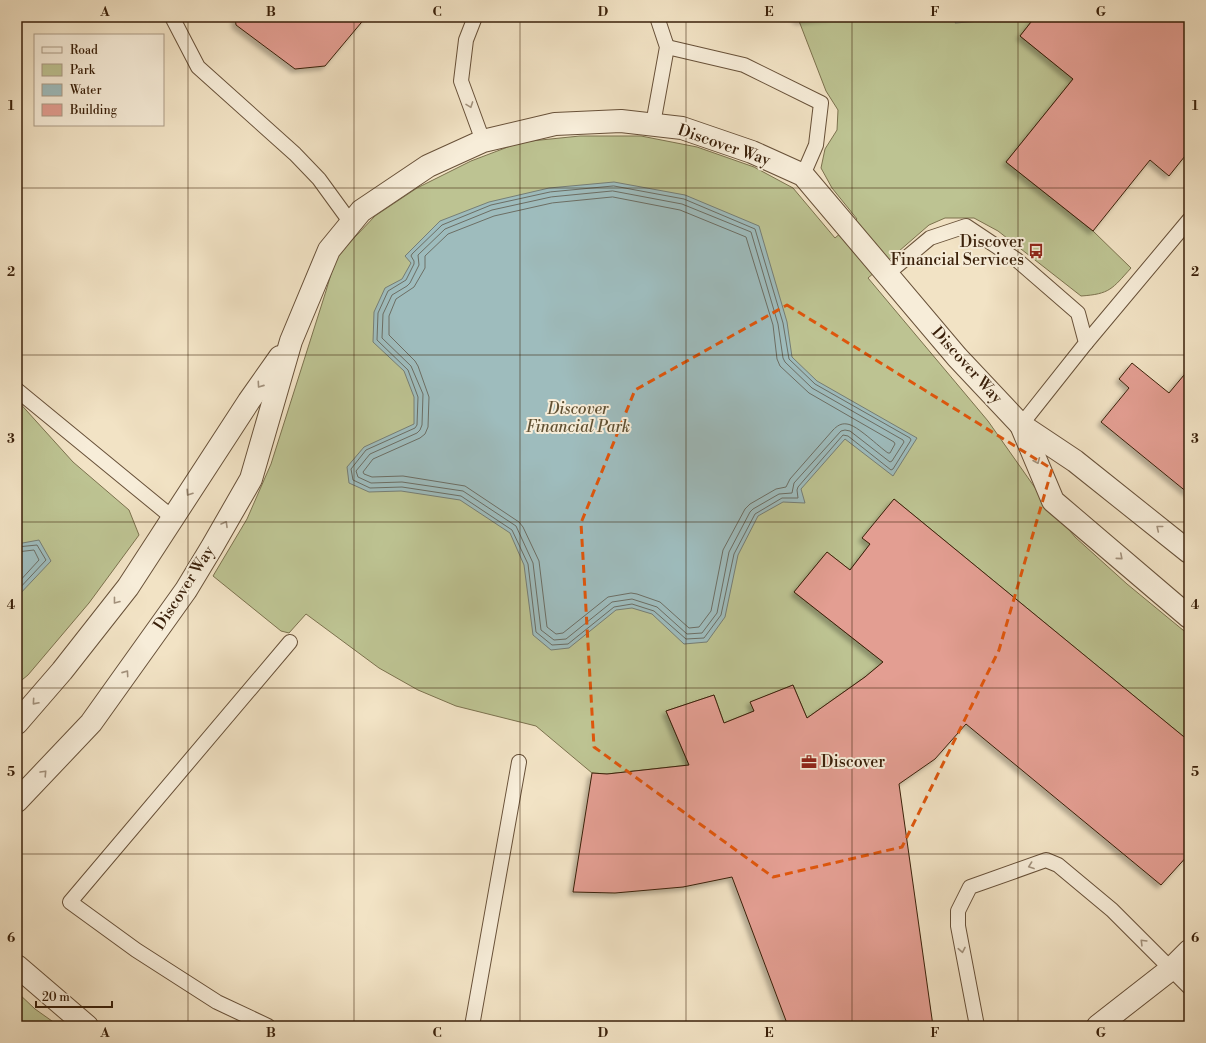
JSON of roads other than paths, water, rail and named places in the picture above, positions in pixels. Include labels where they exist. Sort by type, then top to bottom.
[{"type":"street","name":"Discover Way","points":[[17,801],[91,723],[186,590],[212,547],[251,479],[290,341],[329,250],[351,222],[361,211],[428,166],[482,141],[555,124],[621,121],[682,128],[752,152],[803,175],[958,357],[1021,426],[1075,461],[1189,552]]},
{"type":"street","name":"Discover Way","points":[[17,723],[62,671],[128,587],[249,401],[290,341]]},
{"type":"street","name":"Discover Way","points":[[1021,426],[1053,501],[1189,617]]},
{"type":"street","points":[[1098,1026],[1171,969],[1189,951]]},
{"type":"street","points":[[17,966],[87,1026]]},
{"type":"lane","points":[[172,17],[198,67],[295,154],[319,179],[351,222]]},
{"type":"lane","points":[[475,17],[466,40],[461,81],[482,141]]},
{"type":"lane","points":[[653,124],[667,48],[657,17]]},
{"type":"lane","points":[[667,48],[744,65],[821,104],[816,145],[803,175]]},
{"type":"lane","points":[[1021,426],[1086,343],[1189,220]]},
{"type":"lane","points":[[887,274],[930,238],[966,226],[1017,260],[1078,313],[1086,343]]},
{"type":"lane","points":[[17,390],[173,518]]},
{"type":"lane","points":[[268,1026],[217,1002],[136,950],[70,902],[290,642]]},
{"type":"lane","points":[[472,1026],[520,762]]},
{"type":"lane","points":[[977,1026],[958,926],[958,911],[970,887],[1046,860],[1058,865],[1112,910],[1189,988]]},
{"type":"water","points":[[957,17],[996,17],[994,20],[955,23]]},
{"type":"water","points":[[614,182],[685,195],[759,226],[787,322],[792,357],[817,381],[917,438],[893,476],[845,439],[801,489],[805,503],[783,502],[758,516],[738,555],[725,617],[707,642],[684,644],[652,614],[632,608],[616,610],[569,648],[551,650],[533,635],[524,565],[510,533],[460,500],[401,491],[369,492],[349,483],[347,467],[364,447],[414,424],[414,397],[404,371],[373,342],[374,312],[385,288],[402,279],[411,263],[405,256],[440,221],[489,202],[549,188]]},
{"type":"water","points":[[39,540],[51,561],[17,597],[17,544]]},
{"type":"place","name":"Discover Financial Services","points":[[1036,251]]},
{"type":"place","name":"Discover","points":[[809,762]]},
{"type":"park label","name":"Discover Financial Park","points":[[578,418]]}]
